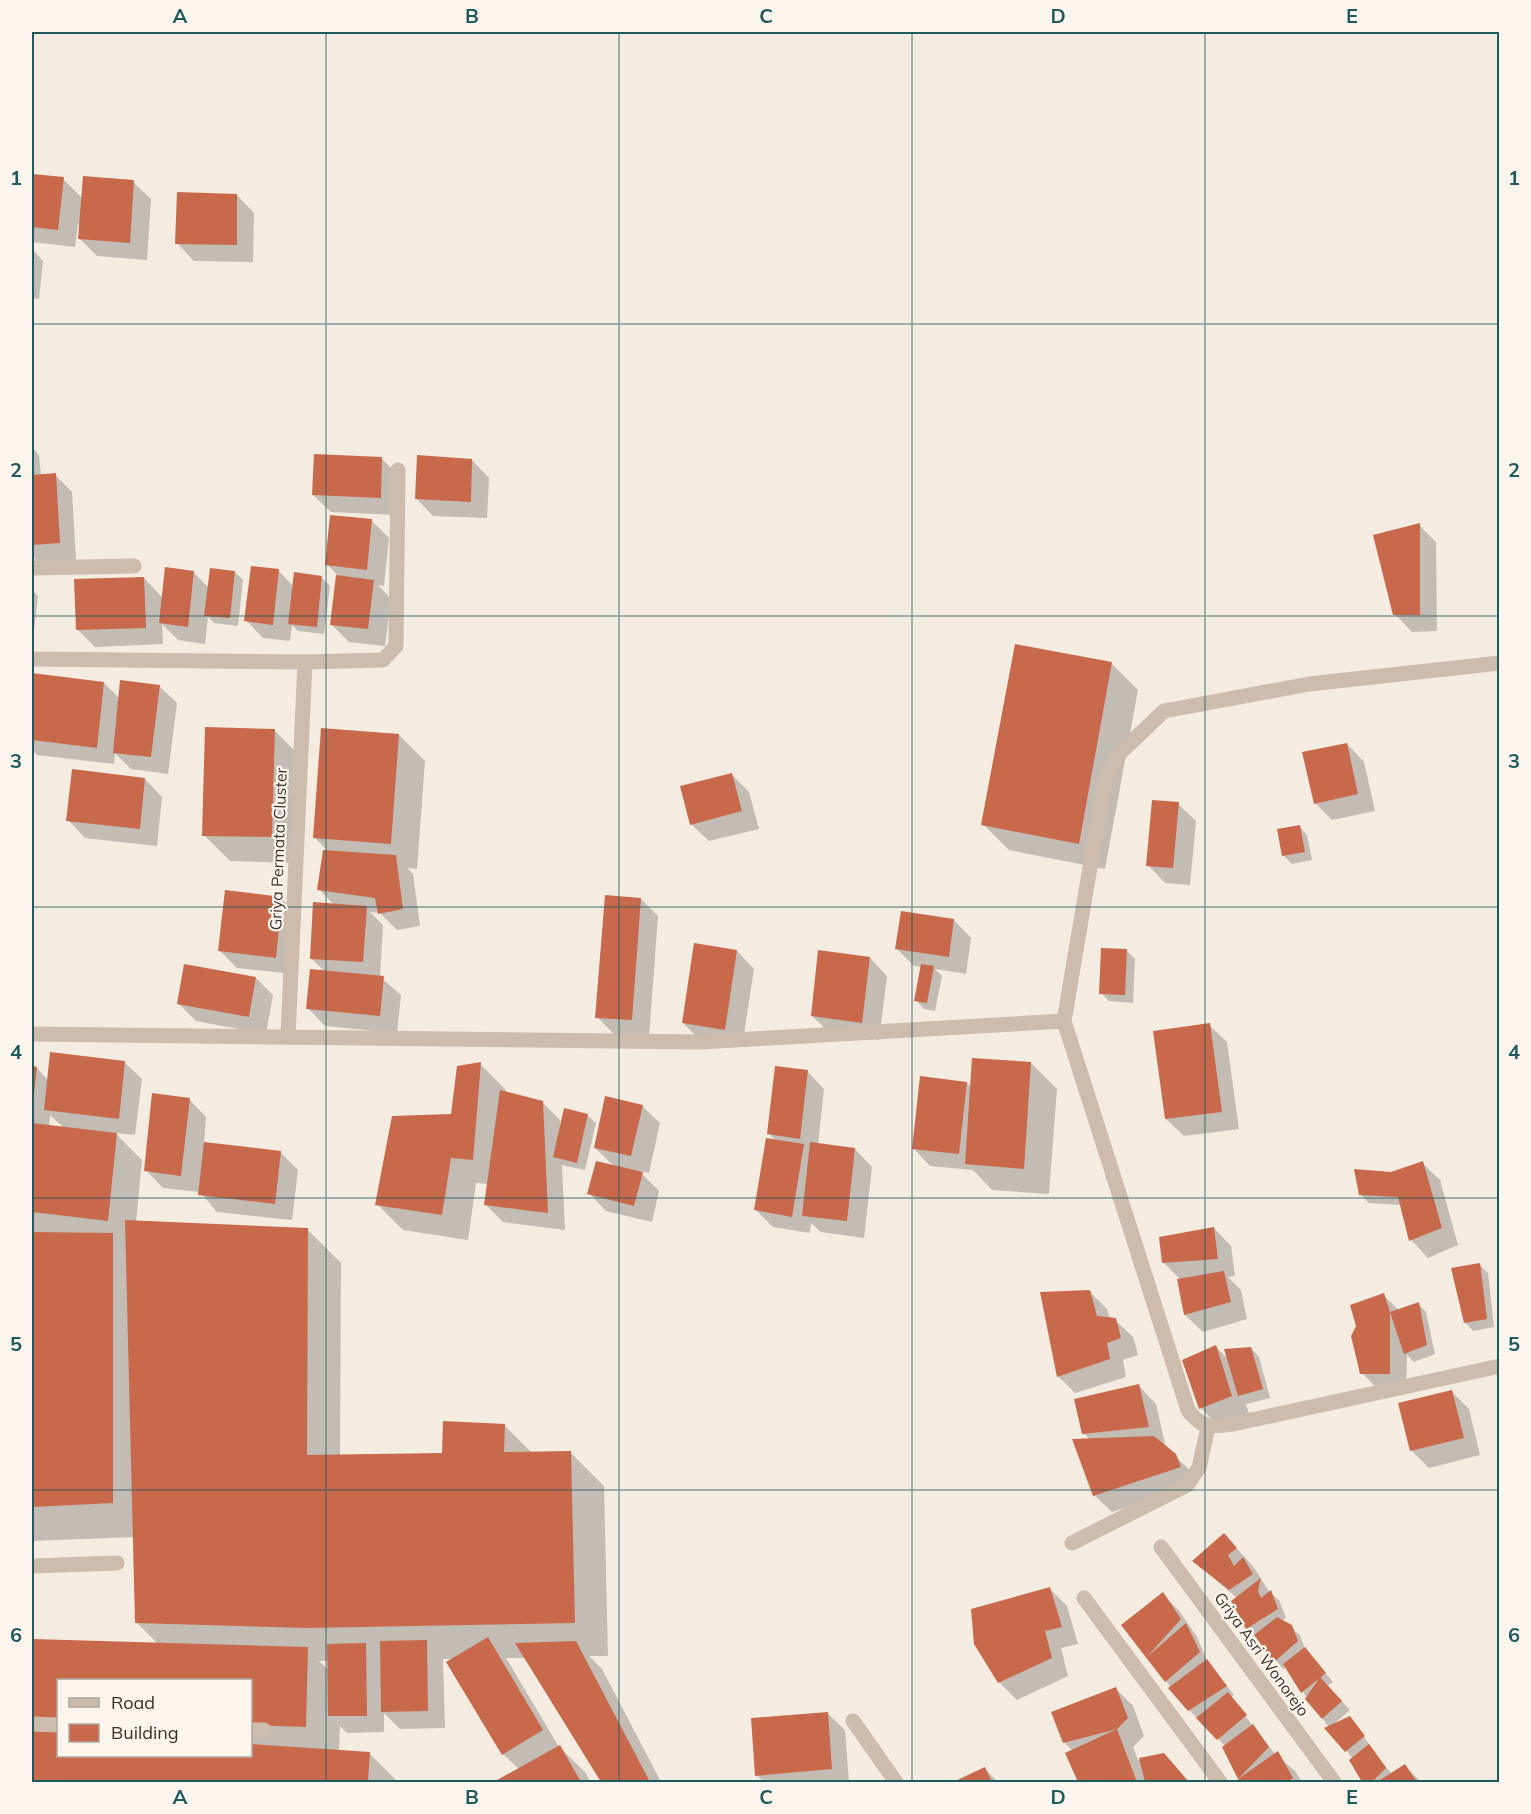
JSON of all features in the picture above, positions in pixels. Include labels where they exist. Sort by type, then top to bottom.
[{"type":"street","points":[[32,659],[375,662],[391,654],[396,646],[398,470]]},
{"type":"street","points":[[32,568],[134,566]]},
{"type":"street","name":"Griya Permata Cluster","points":[[288,1036],[304,662]]},
{"type":"street","points":[[1500,663],[1309,684],[1164,711],[1120,752],[1105,779],[1064,1022],[1188,1410],[1194,1419],[1208,1427],[1233,1424],[1500,1366]]},
{"type":"street","points":[[32,1034],[701,1042],[1064,1022]]},
{"type":"street","points":[[1072,1543],[1187,1485],[1198,1468],[1208,1427]]},
{"type":"street","name":"Griya Asri Wonorejo","points":[[1161,1547],[1334,1782]]},
{"type":"street","points":[[32,1566],[117,1563]]},
{"type":"street","points":[[1084,1598],[1220,1782]]},
{"type":"street","points":[[853,1721],[896,1782]]},
{"type":"street","points":[[32,1724],[57,1725]]},
{"type":"building","points":[[32,174],[64,177],[58,230],[32,227]]},
{"type":"building","points":[[83,176],[134,180],[130,243],[78,239]]},
{"type":"building","points":[[177,192],[237,194],[237,245],[175,244]]},
{"type":"building","points":[[314,454],[382,457],[381,498],[312,495]]},
{"type":"building","points":[[417,455],[472,459],[471,502],[415,499]]},
{"type":"building","points":[[56,473],[60,543],[32,545],[32,475]]},
{"type":"building","points":[[330,515],[372,519],[367,570],[325,565]]},
{"type":"building","points":[[1420,523],[1420,615],[1393,615],[1373,535]]},
{"type":"building","points":[[251,566],[279,569],[273,625],[244,621]]},
{"type":"building","points":[[165,567],[194,571],[188,627],[159,623]]},
{"type":"building","points":[[210,568],[235,571],[230,618],[204,616]]},
{"type":"building","points":[[294,572],[322,576],[317,627],[288,624]]},
{"type":"building","points":[[336,575],[374,580],[368,629],[330,625]]},
{"type":"building","points":[[144,577],[146,628],[76,630],[74,579]]},
{"type":"building","points":[[1015,644],[1112,662],[1079,844],[981,825]]},
{"type":"building","points":[[32,673],[104,682],[97,748],[32,740]]},
{"type":"building","points":[[120,680],[160,685],[151,757],[113,753]]},
{"type":"building","points":[[205,727],[275,729],[272,837],[202,836]]},
{"type":"building","points":[[321,728],[399,734],[391,844],[313,838]]},
{"type":"building","points":[[1347,743],[1358,794],[1314,804],[1302,752]]},
{"type":"building","points":[[72,769],[145,778],[140,829],[66,821]]},
{"type":"building","points":[[732,773],[742,811],[690,825],[680,786]]},
{"type":"building","points":[[1152,800],[1179,802],[1173,868],[1146,866]]},
{"type":"building","points":[[1300,825],[1305,852],[1282,856],[1277,829]]},
{"type":"building","points":[[323,850],[396,855],[403,909],[378,914],[375,898],[317,890]]},
{"type":"building","points":[[225,890],[282,897],[276,958],[218,951]]},
{"type":"building","points":[[605,895],[641,898],[632,1020],[595,1018]]},
{"type":"building","points":[[313,902],[367,906],[363,962],[310,959]]},
{"type":"building","points":[[901,911],[954,919],[949,957],[895,949]]},
{"type":"building","points":[[694,943],[737,950],[725,1030],[682,1023]]},
{"type":"building","points":[[1101,948],[1127,949],[1125,995],[1099,994]]},
{"type":"building","points":[[818,950],[870,957],[862,1023],[811,1016]]},
{"type":"building","points":[[184,964],[256,977],[249,1017],[177,1004]]},
{"type":"building","points":[[921,964],[934,966],[927,1003],[914,1001]]},
{"type":"building","points":[[310,969],[384,976],[380,1016],[306,1009]]},
{"type":"building","points":[[1210,1023],[1222,1112],[1165,1119],[1153,1031]]},
{"type":"building","points":[[50,1052],[125,1061],[119,1119],[44,1110]]},
{"type":"building","points":[[972,1058],[1031,1062],[1024,1169],[965,1164]]},
{"type":"building","points":[[481,1062],[473,1160],[451,1158],[442,1215],[375,1205],[392,1116],[451,1114],[457,1066]]},
{"type":"building","points":[[32,1066],[37,1067],[33,1103],[32,1103]]},
{"type":"building","points":[[775,1066],[808,1070],[800,1139],[767,1134]]},
{"type":"building","points":[[920,1076],[967,1082],[959,1154],[912,1149]]},
{"type":"building","points":[[500,1090],[543,1101],[548,1213],[484,1205]]},
{"type":"building","points":[[152,1093],[190,1098],[181,1176],[144,1171]]},
{"type":"building","points":[[605,1096],[643,1105],[631,1156],[594,1148]]},
{"type":"building","points":[[564,1108],[588,1114],[577,1163],[553,1157]]},
{"type":"building","points":[[32,1123],[117,1133],[108,1221],[32,1212]]},
{"type":"building","points":[[766,1138],[804,1144],[792,1217],[754,1210]]},
{"type":"building","points":[[204,1142],[281,1151],[275,1204],[198,1195]]},
{"type":"building","points":[[810,1142],[855,1148],[847,1221],[802,1216]]},
{"type":"building","points":[[596,1161],[643,1172],[634,1206],[587,1194]]},
{"type":"building","points":[[1423,1161],[1442,1228],[1409,1241],[1398,1197],[1359,1195],[1354,1169],[1391,1172]]},
{"type":"building","points":[[125,1220],[308,1228],[307,1455],[442,1453],[443,1421],[505,1424],[504,1452],[571,1451],[575,1623],[306,1628],[135,1623]]},
{"type":"building","points":[[1214,1227],[1218,1259],[1162,1263],[1159,1237]]},
{"type":"building","points":[[32,1232],[113,1233],[113,1503],[32,1507]]},
{"type":"building","points":[[1480,1263],[1487,1319],[1464,1323],[1451,1268]]},
{"type":"building","points":[[1224,1271],[1231,1302],[1184,1315],[1177,1279]]},
{"type":"building","points":[[1090,1290],[1097,1316],[1116,1318],[1121,1338],[1107,1343],[1110,1359],[1057,1377],[1040,1292]]},
{"type":"building","points":[[1384,1293],[1390,1312],[1390,1374],[1360,1374],[1351,1336],[1356,1326],[1350,1305]]},
{"type":"building","points":[[1419,1302],[1427,1345],[1404,1354],[1390,1312]]},
{"type":"building","points":[[1216,1345],[1232,1396],[1199,1409],[1182,1360]]},
{"type":"building","points":[[1251,1347],[1263,1389],[1238,1396],[1224,1349]]},
{"type":"building","points":[[1139,1384],[1149,1427],[1082,1434],[1074,1399]]},
{"type":"building","points":[[1452,1390],[1464,1438],[1410,1451],[1398,1403]]},
{"type":"building","points":[[1154,1436],[1176,1454],[1181,1467],[1093,1496],[1072,1439]]},
{"type":"building","points":[[1224,1533],[1237,1548],[1228,1555],[1234,1566],[1243,1557],[1253,1574],[1229,1590],[1192,1561]]},
{"type":"building","points":[[1261,1578],[1258,1591],[1261,1598],[1271,1590],[1278,1609],[1246,1629],[1231,1601]]},
{"type":"building","points":[[1050,1587],[1062,1627],[1045,1631],[1052,1658],[998,1683],[974,1644],[971,1609]]},
{"type":"building","points":[[1163,1592],[1181,1619],[1147,1657],[1186,1623],[1200,1652],[1165,1682],[1121,1625]]},
{"type":"building","points":[[1277,1617],[1292,1625],[1298,1641],[1274,1662],[1254,1635]]},
{"type":"building","points":[[488,1637],[543,1730],[502,1755],[446,1662]]},
{"type":"building","points":[[32,1639],[308,1647],[306,1727],[252,1725],[252,1679],[57,1679],[57,1720],[32,1719]]},
{"type":"building","points":[[427,1640],[428,1711],[381,1712],[380,1641]]},
{"type":"building","points":[[576,1641],[650,1782],[601,1782],[515,1643]]},
{"type":"building","points":[[366,1643],[367,1716],[328,1716],[327,1644]]},
{"type":"building","points":[[1305,1647],[1326,1673],[1301,1693],[1283,1664]]},
{"type":"building","points":[[1207,1659],[1227,1686],[1188,1711],[1168,1688]]},
{"type":"building","points":[[1320,1677],[1342,1701],[1322,1719],[1305,1699]]},
{"type":"building","points":[[1116,1687],[1128,1718],[1117,1729],[1063,1743],[1051,1712]]},
{"type":"building","points":[[1228,1692],[1247,1715],[1217,1740],[1196,1718]]},
{"type":"building","points":[[828,1712],[832,1769],[755,1776],[751,1718]]},
{"type":"building","points":[[1350,1716],[1365,1736],[1345,1752],[1324,1728]]},
{"type":"building","points":[[1253,1724],[1269,1747],[1238,1779],[1222,1747]]},
{"type":"building","points":[[1117,1729],[1137,1782],[1078,1782],[1065,1753]]},
{"type":"building","points":[[32,1730],[57,1732],[57,1757],[252,1757],[252,1744],[370,1752],[368,1782],[32,1782]]},
{"type":"building","points":[[1369,1744],[1386,1768],[1372,1782],[1362,1782],[1349,1760]]},
{"type":"building","points":[[560,1745],[581,1782],[499,1782],[497,1780]]},
{"type":"building","points":[[1278,1751],[1293,1778],[1288,1782],[1239,1782],[1238,1779]]},
{"type":"building","points":[[1164,1753],[1188,1781],[1145,1782],[1139,1758]]},
{"type":"building","points":[[1405,1764],[1417,1782],[1377,1782]]},
{"type":"building","points":[[985,1767],[992,1782],[953,1782]]}]
